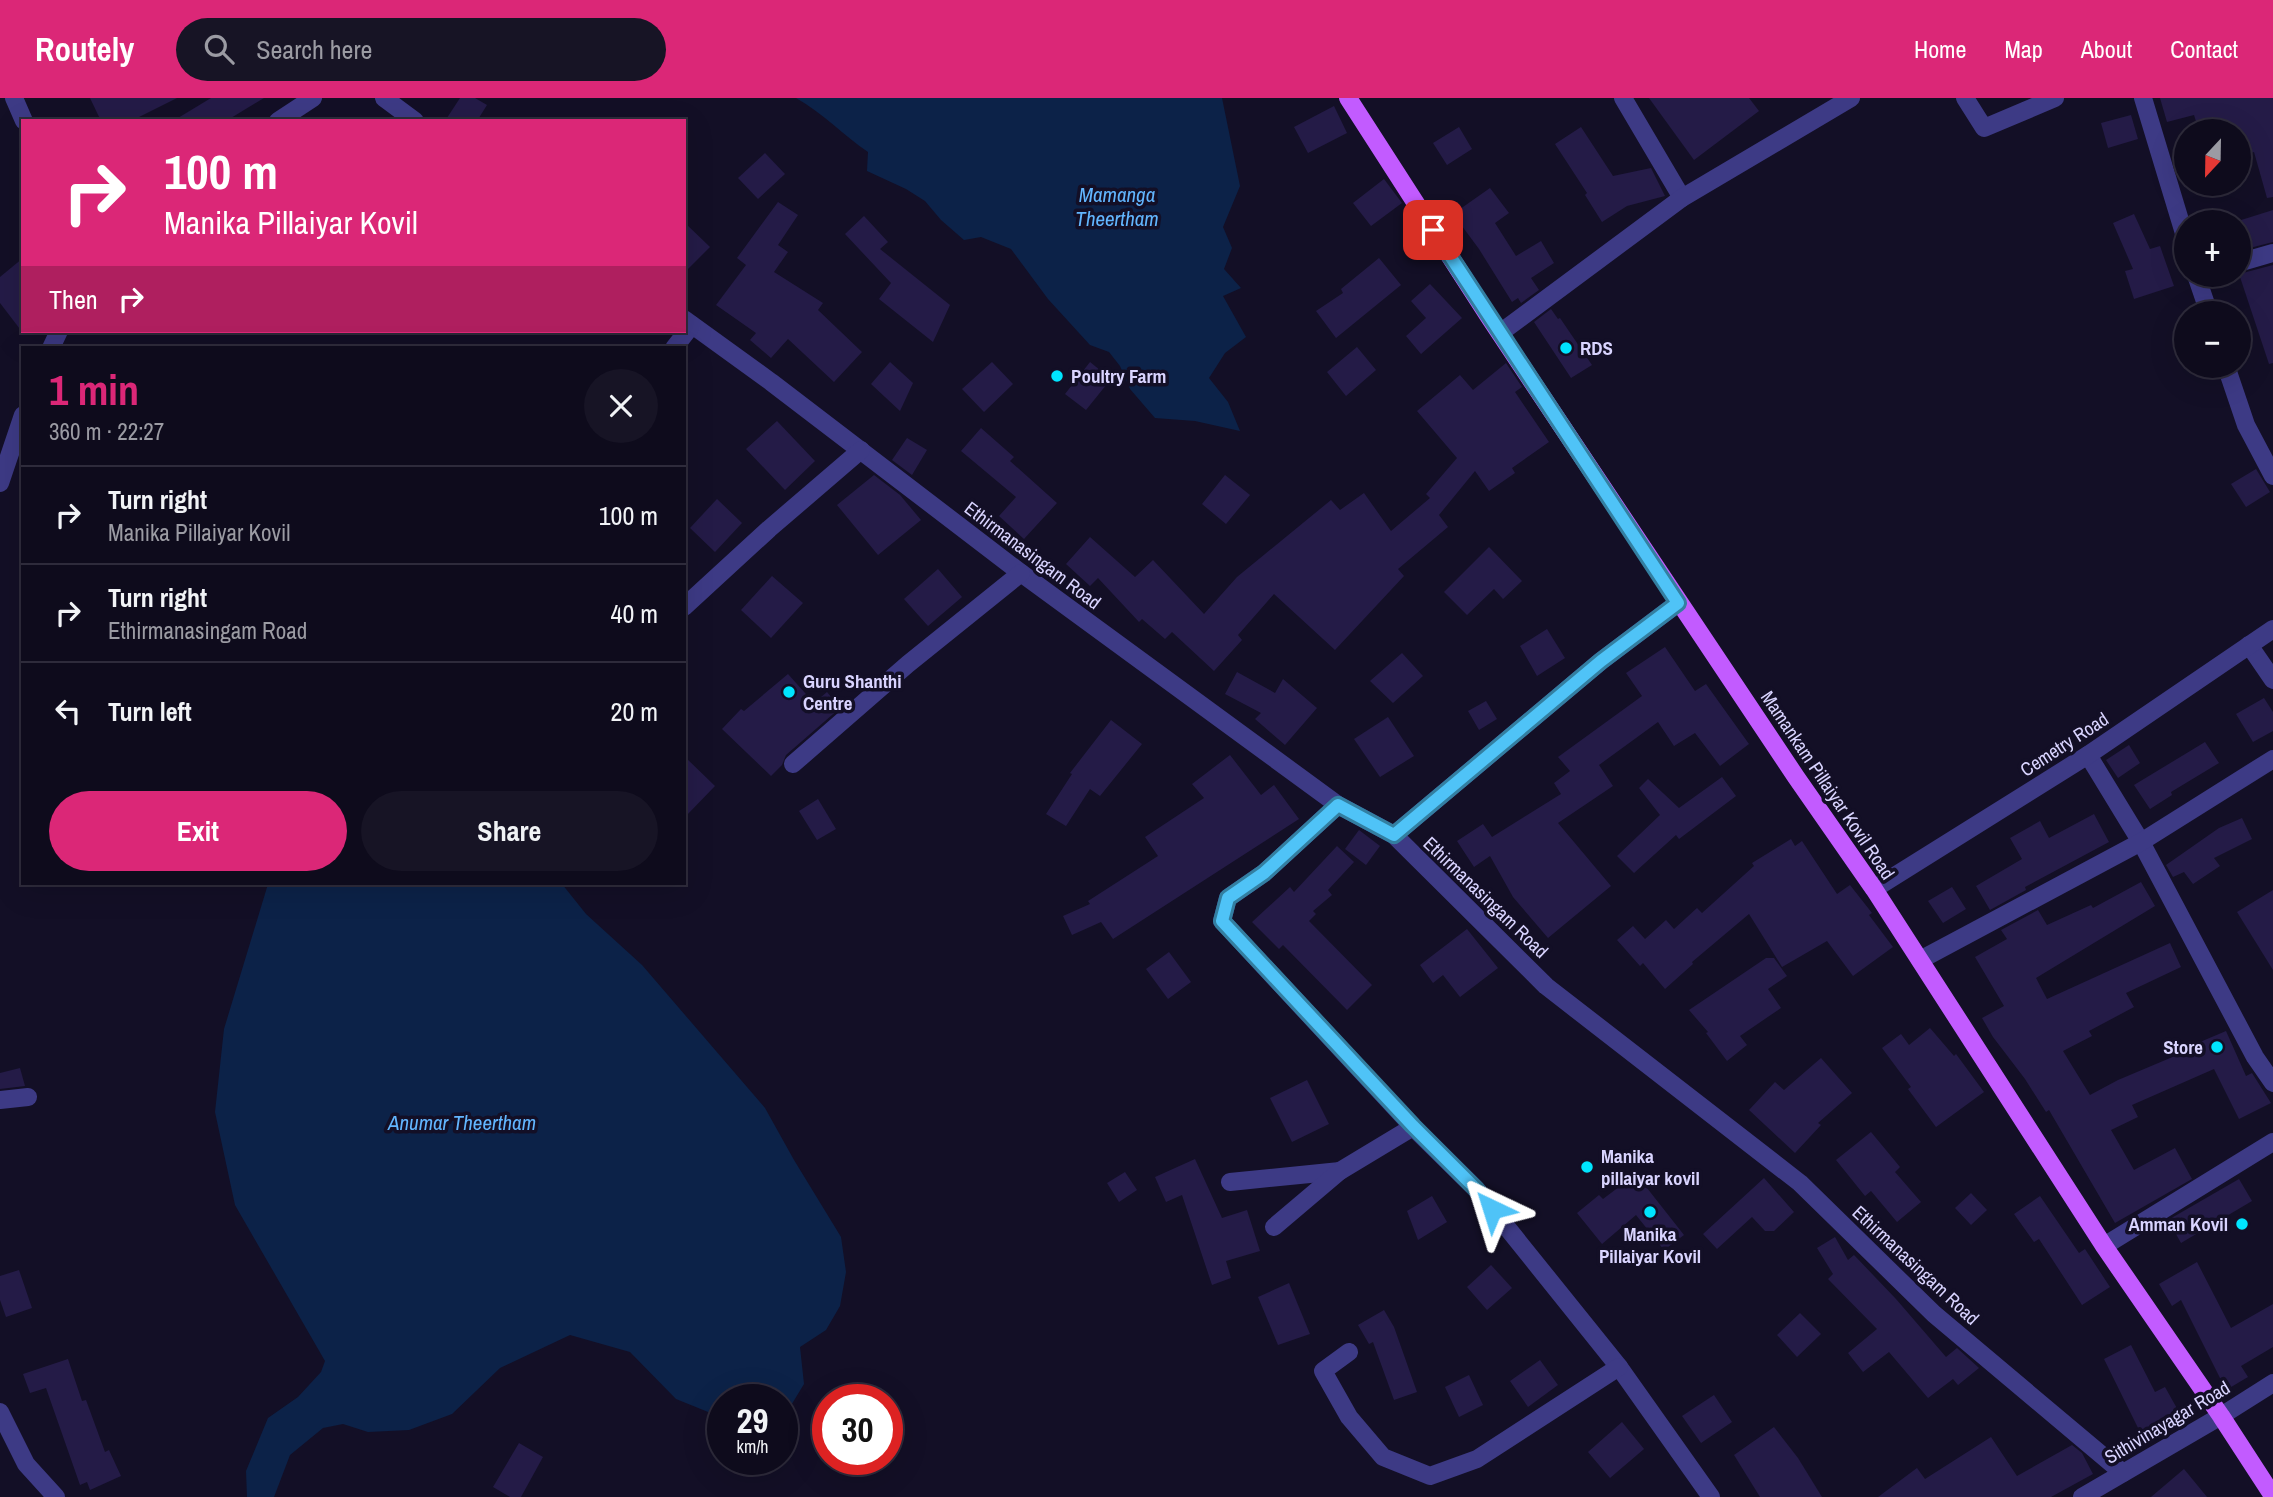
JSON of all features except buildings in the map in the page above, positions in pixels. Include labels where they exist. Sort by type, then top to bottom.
[{"type":"main road","name":"Mamankam Pillaiyar Kovil Road","points":[[1348,98],[1678,603],[1874,889],[2104,1246],[2273,1496]]},
{"type":"street","points":[[14,98],[23,119]]},
{"type":"street","points":[[281,119],[313,98]]},
{"type":"street","points":[[384,98],[412,119]]},
{"type":"street","points":[[1623,98],[1682,198]]},
{"type":"street","points":[[1500,333],[1682,198],[1851,98]]},
{"type":"street","points":[[1965,98],[1984,128],[2055,98]]},
{"type":"street","points":[[2143,98],[2177,210]]},
{"type":"street","points":[[2251,259],[2273,253]]},
{"type":"street","name":"Ethirmanasingam Road","points":[[688,322],[862,450],[1021,573],[1338,805],[1394,835],[1546,986],[1800,1183],[1934,1314],[2123,1473]]},
{"type":"street","points":[[2231,378],[2246,425],[2273,476]]},
{"type":"street","points":[[0,483],[21,421]]},
{"type":"street","points":[[686,605],[769,529],[862,450]]},
{"type":"street","points":[[793,764],[908,664],[1021,573]]},
{"type":"street","points":[[1394,835],[1601,661],[1678,603]]},
{"type":"street","name":"Cemetry Road","points":[[1874,889],[2088,755],[2273,629]]},
{"type":"street","points":[[2249,645],[2273,680]]},
{"type":"street","points":[[2088,755],[2141,842],[2255,1057],[2273,1083]]},
{"type":"street","points":[[1920,960],[2141,842],[2273,759]]},
{"type":"street","points":[[1338,805],[1264,873],[1228,898],[1222,921],[1413,1126],[1476,1189],[1619,1367],[1711,1497]]},
{"type":"street","points":[[0,1100],[28,1097]]},
{"type":"street","points":[[1275,1227],[1340,1171],[1413,1126]]},
{"type":"street","points":[[2104,1246],[2273,1142]]},
{"type":"street","points":[[1230,1181],[1340,1171]]},
{"type":"street","points":[[1349,1352],[1323,1371],[1349,1417],[1383,1457],[1430,1476],[1477,1459],[1619,1367]]},
{"type":"street","name":"Sithivinayagar Road","points":[[2082,1497],[2273,1383]]},
{"type":"street","points":[[0,1412],[26,1464],[56,1497]]},
{"type":"water","name":"Mamanga Theertham","points":[[796,98],[1222,98],[1240,186],[1223,227],[1232,248],[1224,269],[1241,288],[1223,296],[1246,337],[1225,353],[1209,378],[1228,402],[1240,431],[1195,421],[1155,418],[1130,389],[1120,366],[1109,352],[1090,345],[1048,299],[1011,249],[981,237],[964,240],[941,220],[925,201],[867,171],[868,152]]},
{"type":"water","name":"Anumar Theertham","points":[[268,885],[563,885],[586,914],[642,965],[765,1108],[841,1237],[846,1272],[840,1306],[826,1330],[800,1347],[804,1384],[798,1394],[798,1384],[707,1384],[707,1412],[676,1399],[630,1352],[570,1335],[500,1368],[452,1414],[409,1430],[368,1432],[343,1424],[323,1428],[290,1455],[274,1497],[247,1497],[246,1471],[268,1418],[298,1397],[321,1372],[325,1361],[235,1205],[215,1112],[224,1029]]},
{"type":"place","name":"RDS","points":[[1566,348]]},
{"type":"place","name":"Poultry Farm","points":[[1057,376]]},
{"type":"place","name":"Guru Shanthi Centre","points":[[789,692]]},
{"type":"place","name":"Store","points":[[2217,1047]]},
{"type":"place","name":"Manika pillaiyar kovil","points":[[1587,1167]]},
{"type":"place","name":"Manika Pillaiyar Kovil","points":[[1650,1212]]},
{"type":"place","name":"Amman Kovil","points":[[2242,1224]]},
{"type":"route","points":[[1433,230],[1678,603],[1601,661],[1394,835],[1338,805],[1264,873],[1228,898],[1222,921],[1492,1209]]}]
